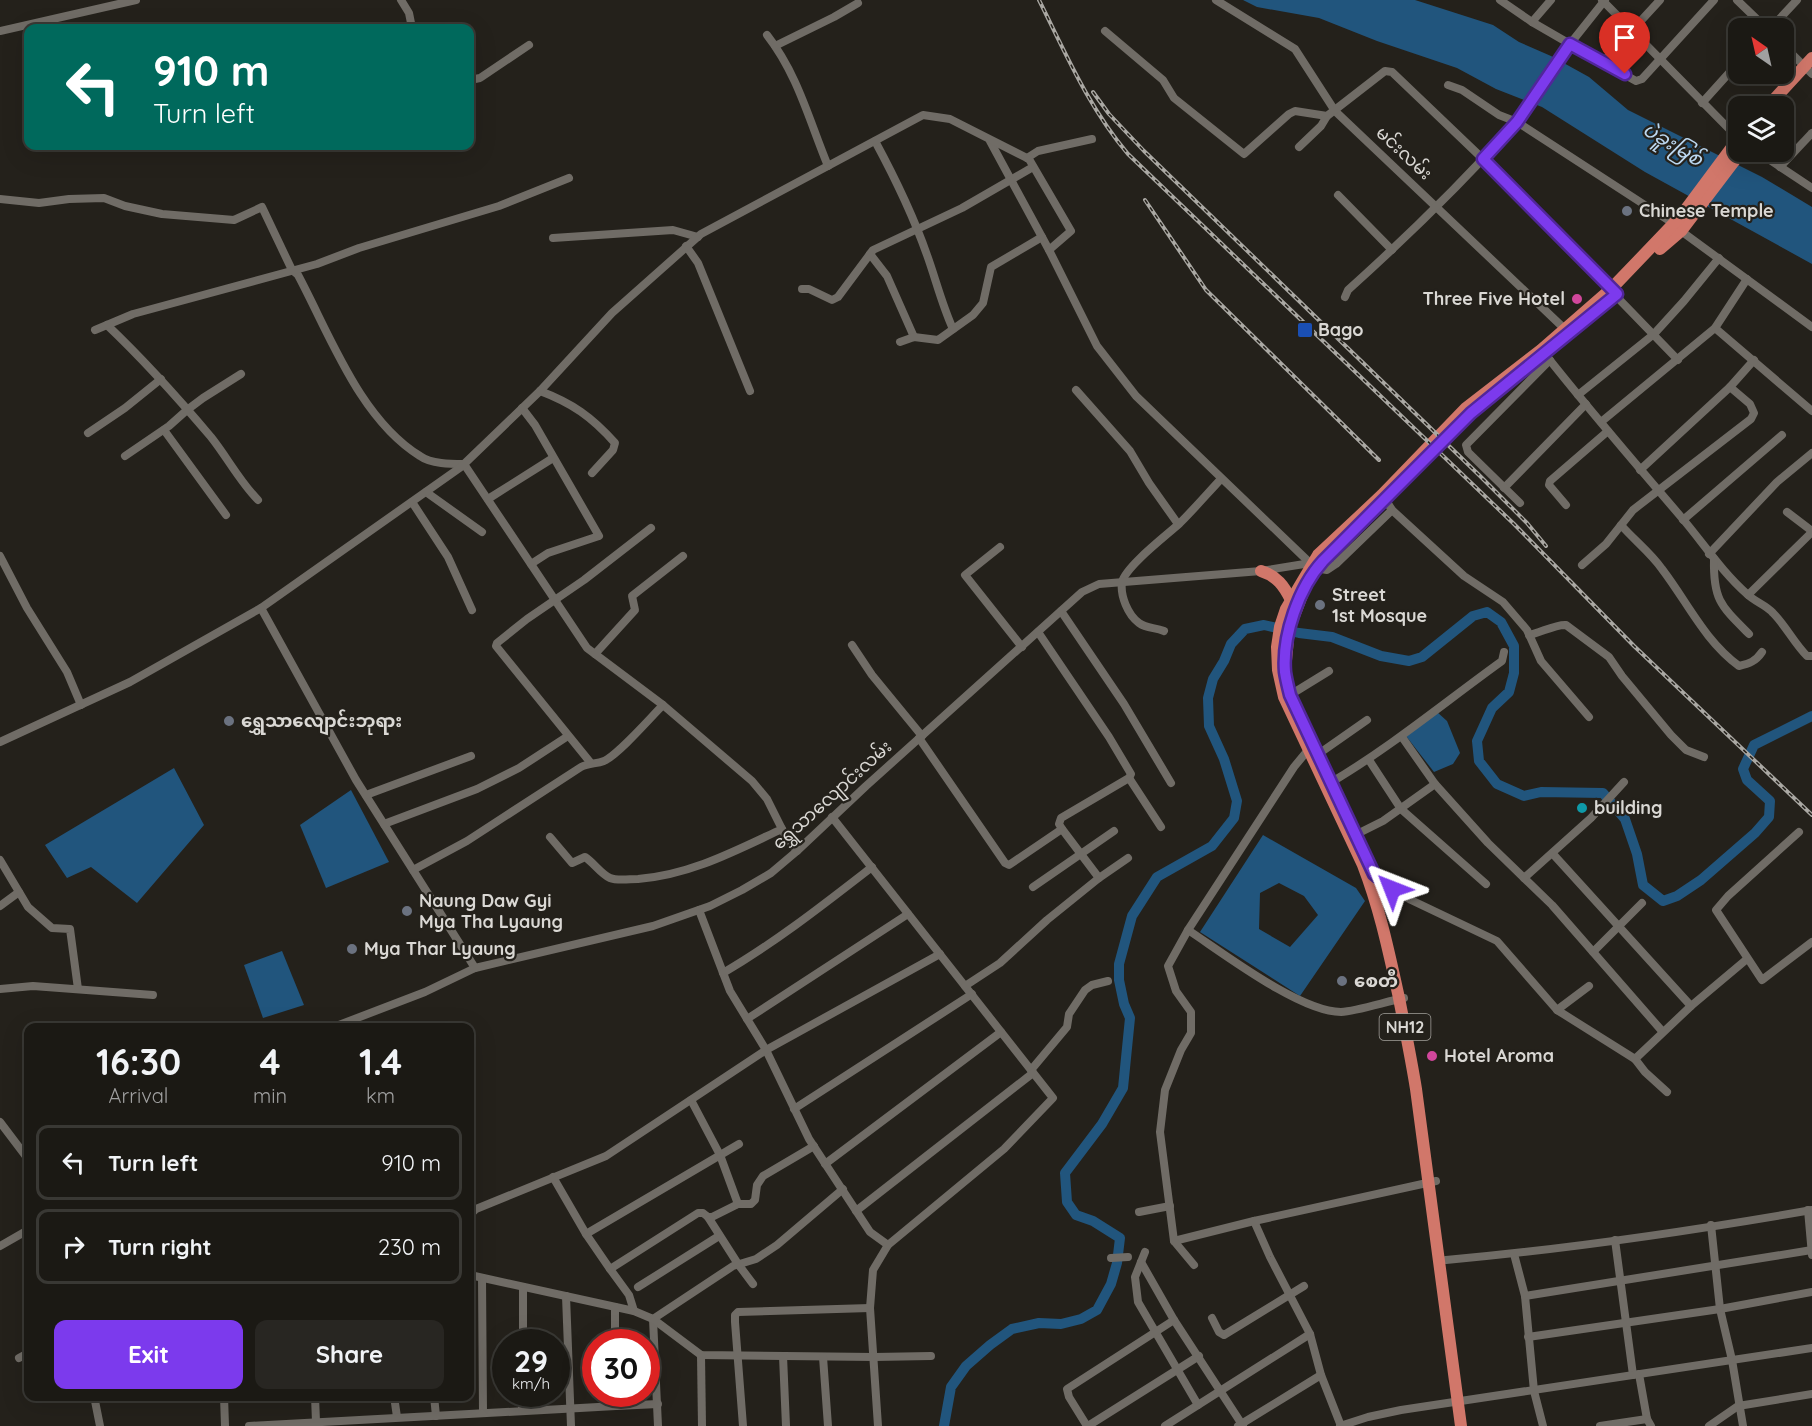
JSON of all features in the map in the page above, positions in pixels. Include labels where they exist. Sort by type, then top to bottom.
[{"type":"highway","points":[[1779,96],[1810,68]]},
{"type":"highway","points":[[1787,96],[1810,68]]},
{"type":"highway","name":"NH12","points":[[1402,998],[1386,912],[1374,874],[1352,836],[1284,697],[1278,670],[1291,600],[1314,564],[1415,464],[1466,408],[1568,331],[1654,255],[1681,224],[1728,158]]},
{"type":"highway","name":"NH12","points":[[1444,434],[1547,357],[1568,331]]},
{"type":"highway","name":"NH12","points":[[1284,628],[1308,582],[1314,564],[1389,504],[1415,464]]},
{"type":"highway","points":[[1261,571],[1282,584],[1291,600]]},
{"type":"highway","name":"NH12","points":[[1281,648],[1290,695],[1312,752],[1330,783],[1376,899],[1402,998],[1415,1037],[1461,1402],[1468,1426]]},
{"type":"highway","name":"NH12","points":[[1432,1181],[1446,1260],[1461,1402],[1461,1426]]},
{"type":"street","points":[[31,24],[136,0]]},
{"type":"street","points":[[401,0],[409,13],[411,24]]},
{"type":"street","name":"မင်းလမ်း","points":[[1216,0],[1295,50],[1331,114],[1436,206],[1568,331]]},
{"type":"street","points":[[1500,0],[1532,22],[1635,81],[1642,79],[1714,0]]},
{"type":"street","points":[[1532,22],[1551,0]]},
{"type":"street","points":[[1345,297],[1348,290],[1392,250],[1517,122],[1603,0],[1728,131]]},
{"type":"street","points":[[1603,62],[1660,0]]},
{"type":"street","points":[[1737,0],[1756,18]]},
{"type":"street","points":[[1780,18],[1797,0]]},
{"type":"street","points":[[775,46],[858,3]]},
{"type":"street","points":[[0,31],[24,26]]},
{"type":"street","points":[[1105,31],[1163,80],[1174,98],[1241,153],[1248,152],[1295,111],[1331,114]]},
{"type":"street","points":[[767,35],[806,104],[814,134],[828,166]]},
{"type":"street","points":[[474,80],[529,45]]},
{"type":"street","points":[[1794,54],[1810,68]]},
{"type":"street","points":[[1299,147],[1331,114],[1385,71],[1392,72],[1483,159],[1614,291],[1678,360]]},
{"type":"street","points":[[1702,103],[1728,74]]},
{"type":"street","points":[[1448,85],[1462,90],[1499,115],[1517,122],[1681,224],[1719,258],[1812,327]]},
{"type":"street","points":[[0,742],[130,682],[261,608],[464,464],[540,391],[612,313],[698,237],[923,115],[950,119],[1027,158],[1071,231],[1049,250]]},
{"type":"street","points":[[1780,166],[1812,133]]},
{"type":"street","points":[[1027,158],[1038,151],[1092,139]]},
{"type":"street","points":[[875,141],[893,174],[917,228],[953,329]]},
{"type":"street","points":[[990,141],[1049,250],[1097,346],[1136,396],[1221,479],[1314,564]]},
{"type":"street","points":[[1774,162],[1812,188]]},
{"type":"street","points":[[802,289],[809,289],[832,300],[838,297],[870,254],[883,243],[962,208],[1034,167]]},
{"type":"street","points":[[95,330],[133,314],[292,270],[499,206],[569,178]]},
{"type":"street","points":[[1338,195],[1392,250]]},
{"type":"street","points":[[0,199],[39,203],[104,198],[125,206],[162,214],[234,220],[262,207],[292,270],[298,275],[357,391],[393,435],[421,458],[464,464]]},
{"type":"street","points":[[553,238],[673,230],[698,237]]},
{"type":"street","points":[[900,342],[914,337],[938,340],[973,315],[983,303],[991,267],[1042,237]]},
{"type":"street","points":[[686,246],[698,263],[750,391]]},
{"type":"street","points":[[870,254],[887,276],[914,337]]},
{"type":"street","points":[[1578,395],[1654,334],[1719,258]]},
{"type":"street","points":[[1601,422],[1715,328],[1748,279]]},
{"type":"street","points":[[106,325],[161,379],[212,438],[258,500]]},
{"type":"street","points":[[1715,328],[1812,411]]},
{"type":"street","points":[[1520,503],[1468,452],[1466,446],[1547,357],[1712,556],[1748,596],[1772,611],[1799,647],[1807,656],[1812,656]]},
{"type":"street","points":[[1640,470],[1730,387],[1754,360]]},
{"type":"street","points":[[125,456],[164,430],[187,410],[241,375]]},
{"type":"street","points":[[88,433],[125,408],[161,379]]},
{"type":"street","points":[[1582,565],[1606,544],[1633,510],[1751,419],[1754,412],[1750,404],[1730,387]]},
{"type":"street","points":[[1076,390],[1130,451],[1178,524]]},
{"type":"street","points":[[540,391],[567,401],[576,407],[615,443],[613,450],[592,473]]},
{"type":"street","points":[[1504,488],[1586,404]]},
{"type":"street","points":[[522,408],[535,425],[599,536],[548,553],[531,564]]},
{"type":"street","points":[[164,430],[226,515]]},
{"type":"street","points":[[1566,505],[1549,485],[1550,481],[1608,431]]},
{"type":"street","points":[[1683,519],[1782,435]]},
{"type":"street","points":[[1749,634],[1731,615],[1715,591],[1712,556],[1777,482],[1812,453]]},
{"type":"street","points":[[488,499],[553,458]]},
{"type":"street","points":[[464,464],[587,648],[663,705],[752,782],[767,799],[782,829],[797,851]]},
{"type":"street","points":[[1164,631],[1155,627],[1147,628],[1138,622],[1125,604],[1122,583],[1132,566],[1178,524],[1221,479]]},
{"type":"street","points":[[426,492],[482,532]]},
{"type":"street","points":[[412,502],[447,557],[472,610]]},
{"type":"street","points":[[1389,504],[1464,576],[1503,602],[1520,621],[1541,661],[1589,717]]},
{"type":"street","points":[[1748,596],[1812,531],[1787,512]]},
{"type":"street","points":[[1621,525],[1661,566],[1697,621],[1722,653],[1739,666],[1749,664],[1762,652]]},
{"type":"street","points":[[590,762],[496,646],[527,619],[651,528]]},
{"type":"street","points":[[1000,547],[965,575],[1022,647]]},
{"type":"street","points":[[0,556],[27,608],[67,672],[81,705]]},
{"type":"street","points":[[595,654],[635,610],[632,596],[683,556]]},
{"type":"street","name":"ရွှေသာလျောင်းလမ်း","points":[[344,1023],[425,992],[475,968],[653,926],[710,906],[752,885],[771,873],[797,851],[1082,592],[1099,584],[1261,571],[1314,564]]},
{"type":"street","points":[[261,608],[366,795],[475,968]]},
{"type":"street","points":[[1061,611],[1120,697],[1171,783]]},
{"type":"street","points":[[1529,635],[1544,632],[1562,624],[1566,625],[1609,657],[1671,735],[1686,750],[1704,757]]},
{"type":"street","points":[[1038,632],[1109,737],[1131,774],[1129,778],[1061,818],[1059,824],[1099,878]]},
{"type":"street","points":[[852,645],[872,675],[921,737],[1005,863],[1009,865],[1062,829]]},
{"type":"street","points":[[1330,783],[1369,760],[1502,661],[1504,652]]},
{"type":"street","points":[[1290,695],[1329,671]]},
{"type":"street","points":[[413,870],[467,840],[590,762],[605,760],[663,705]]},
{"type":"street","points":[[1194,1265],[1174,1241],[1160,1132],[1165,1090],[1181,1050],[1191,1033],[1191,1012],[1176,991],[1168,966],[1188,930],[1288,777],[1312,752],[1367,720]]},
{"type":"street","points":[[384,824],[477,789],[519,768],[568,736]]},
{"type":"street","points":[[1401,737],[1435,784],[1488,843],[1552,905],[1662,1031]]},
{"type":"street","points":[[366,795],[471,756]]},
{"type":"street","points":[[1369,760],[1401,809],[1486,884]]},
{"type":"street","points":[[1129,778],[1161,827]]},
{"type":"street","points":[[1524,878],[1590,818],[1624,782]]},
{"type":"street","points":[[1352,836],[1401,809],[1435,784]]},
{"type":"street","points":[[832,817],[1053,1098],[1004,1149],[888,1245],[873,1270],[870,1308],[878,1426]]},
{"type":"street","points":[[550,837],[572,863],[585,857],[609,878],[624,880],[657,878],[680,873],[710,863],[782,829]]},
{"type":"street","points":[[1033,887],[1114,831]]},
{"type":"street","points":[[1798,832],[1728,896],[1716,910],[1762,980],[1812,942]]},
{"type":"street","points":[[1552,854],[1691,1005]]},
{"type":"street","points":[[965,986],[1000,963],[1047,920],[1128,858]]},
{"type":"street","points":[[0,860],[28,907],[52,928],[70,929],[78,989]]},
{"type":"street","points":[[723,973],[764,949],[872,867]]},
{"type":"street","points":[[1374,874],[1392,889],[1411,900],[1497,941],[1557,1011],[1635,1059],[1645,1072],[1667,1092]]},
{"type":"street","points":[[0,906],[19,892]]},
{"type":"street","points":[[1593,952],[1642,903]]},
{"type":"street","points":[[699,910],[730,991],[766,1050],[814,1146],[870,1232],[888,1245]]},
{"type":"street","points":[[747,1019],[908,914]]},
{"type":"street","points":[[1188,930],[1278,990],[1313,1006],[1341,1012],[1402,998]]},
{"type":"street","points":[[474,1211],[606,1156],[766,1050],[940,954]]},
{"type":"street","points":[[1635,1059],[1691,1005],[1747,959]]},
{"type":"street","points":[[856,1211],[1032,1072],[1067,1028],[1070,1014],[1085,990],[1092,985],[1108,981]]},
{"type":"street","points":[[0,988],[33,986],[153,995]]},
{"type":"street","points":[[1557,1011],[1588,986]]},
{"type":"street","points":[[794,1109],[972,994]]},
{"type":"street","points":[[825,1164],[1001,1032]]},
{"type":"street","points":[[691,1100],[720,1155],[738,1204]]},
{"type":"street","points":[[0,1122],[24,1154]]},
{"type":"street","points":[[586,1234],[739,1144]]},
{"type":"street","points":[[708,1217],[738,1204],[751,1204],[755,1200],[757,1185],[763,1176],[814,1146]]},
{"type":"street","points":[[553,1177],[586,1234],[629,1295],[634,1311]]},
{"type":"street","points":[[1174,1241],[1432,1181]]},
{"type":"street","points":[[653,1319],[732,1266],[756,1259],[777,1245],[843,1189]]},
{"type":"street","points":[[1139,1212],[1170,1206]]},
{"type":"street","points":[[1446,1260],[1514,1254],[1810,1210],[1812,1252],[1525,1296]]},
{"type":"street","points":[[610,1269],[698,1213],[703,1213],[753,1284]]},
{"type":"street","points":[[1254,1221],[1310,1334],[1321,1375],[1340,1426],[1390,1412],[1812,1348]]},
{"type":"street","points":[[1711,1225],[1720,1309],[1732,1360],[1743,1426]]},
{"type":"street","points":[[0,1246],[24,1232]]},
{"type":"street","points":[[638,1287],[719,1236]]},
{"type":"street","points":[[1600,1426],[1649,1423],[1636,1375],[1619,1281],[1615,1240]]},
{"type":"street","points":[[1145,1252],[1135,1278],[1138,1302],[1198,1405]]},
{"type":"street","points":[[1514,1254],[1525,1296],[1534,1391],[1543,1426]]},
{"type":"street","points":[[1111,1258],[1128,1257]]},
{"type":"street","points":[[1141,1262],[1174,1320],[1241,1425],[1321,1375]]},
{"type":"street","points":[[474,1276],[634,1311],[653,1319],[701,1355],[931,1356]]},
{"type":"street","points":[[482,1278],[483,1413]]},
{"type":"street","points":[[1212,1318],[1224,1335],[1304,1286]]},
{"type":"street","points":[[522,1329],[523,1287]]},
{"type":"street","points":[[1528,1337],[1627,1324],[1812,1292]]},
{"type":"street","points":[[566,1296],[571,1426]]},
{"type":"street","points":[[615,1307],[615,1329]]},
{"type":"street","points":[[743,1426],[735,1322],[735,1315],[738,1311],[870,1308]]},
{"type":"street","points":[[653,1319],[654,1329]]},
{"type":"street","points":[[1174,1320],[1067,1389],[1069,1397],[1088,1426],[1198,1356]]},
{"type":"street","points":[[1165,1426],[1310,1334]]},
{"type":"street","points":[[19,1358],[24,1355]]},
{"type":"street","points":[[701,1355],[702,1426]]},
{"type":"street","points":[[783,1356],[786,1426]]},
{"type":"street","points":[[823,1357],[828,1426]]},
{"type":"street","points":[[1709,1426],[1738,1406],[1812,1394]]},
{"type":"street","points":[[95,1401],[99,1426]]},
{"type":"street","points":[[224,1401],[225,1426]]},
{"type":"street","points":[[315,1401],[316,1422]]},
{"type":"street","points":[[395,1401],[401,1420]]},
{"type":"street","points":[[434,1401],[436,1416]]},
{"type":"street","points":[[249,1426],[401,1420],[600,1407]]},
{"type":"street","points":[[658,1407],[658,1426]]},
{"type":"water","name":"ပဲခူးမြစ်","points":[[1243,0],[1415,0],[1493,25],[1519,42],[1589,77],[1628,110],[1762,177],[1812,207],[1812,264],[1645,172],[1542,107],[1496,89],[1457,68],[1377,41],[1319,18],[1257,7]]},
{"type":"water","points":[[1437,712],[1447,721],[1460,753],[1453,764],[1434,772],[1406,736]]},
{"type":"water","points":[[174,768],[204,825],[137,903],[91,867],[67,878],[45,845]]},
{"type":"water","points":[[351,790],[389,862],[326,888],[300,825]]},
{"type":"water","points":[[1263,835],[1356,888],[1365,901],[1300,996],[1200,932]],"holes":[[[1279,883],[1304,896],[1318,915],[1290,947],[1259,929],[1260,893]]]},
{"type":"water","points":[[282,951],[304,1005],[263,1018],[244,965]]},
{"type":"waterway","points":[[944,1426],[951,1387],[966,1366],[990,1345],[1012,1329],[1039,1323],[1061,1324],[1081,1319],[1097,1310],[1111,1284],[1117,1263],[1120,1238],[1093,1221],[1076,1215],[1067,1202],[1065,1173],[1102,1124],[1123,1088],[1130,1018],[1124,1004],[1119,980],[1119,964],[1132,916],[1157,877],[1212,846],[1234,818],[1237,801],[1224,759],[1209,726],[1208,698],[1213,679],[1231,644],[1245,629],[1264,625],[1332,637],[1381,656],[1409,661],[1422,657],[1473,616],[1487,612],[1501,622],[1514,646],[1514,673],[1509,692],[1492,708],[1477,741],[1479,761],[1497,784],[1524,796],[1541,792],[1603,793],[1625,819],[1637,854],[1643,885],[1663,901],[1677,896],[1701,880],[1755,833],[1769,817],[1770,801],[1747,780],[1743,769],[1754,745],[1812,716]]},
{"type":"railway","points":[[1039,0],[1090,99],[1128,154],[1514,524],[1634,646],[1812,815]]},
{"type":"railway","points":[[1093,92],[1109,114],[1144,151],[1479,475],[1527,523],[1546,546]]},
{"type":"railway","points":[[1145,200],[1206,290],[1379,460]]},
{"type":"place","name":"Chinese Temple","points":[[1627,211]]},
{"type":"place","name":"Three Five Hotel","points":[[1577,299]]},
{"type":"place","name":"Bago","points":[[1305,330]]},
{"type":"place","name":"Street 1st Mosque","points":[[1320,605]]},
{"type":"place","name":"ရွှေသာလျောင်းဘုရား","points":[[229,721]]},
{"type":"place","name":"building","points":[[1582,808]]},
{"type":"place","name":"Naung Daw Gyi Mya Tha Lyaung","points":[[407,911]]},
{"type":"place","name":"Mya Thar Lyaung","points":[[352,949]]},
{"type":"place","name":"စေတီ","points":[[1342,981]]},
{"type":"place","name":"Hotel Aroma","points":[[1432,1056]]},
{"type":"route","points":[[1392,889],[1374,874],[1290,695],[1285,671],[1289,629],[1308,582],[1323,561],[1471,413],[1617,294],[1483,159],[1517,122],[1570,44],[1625,74]]}]
